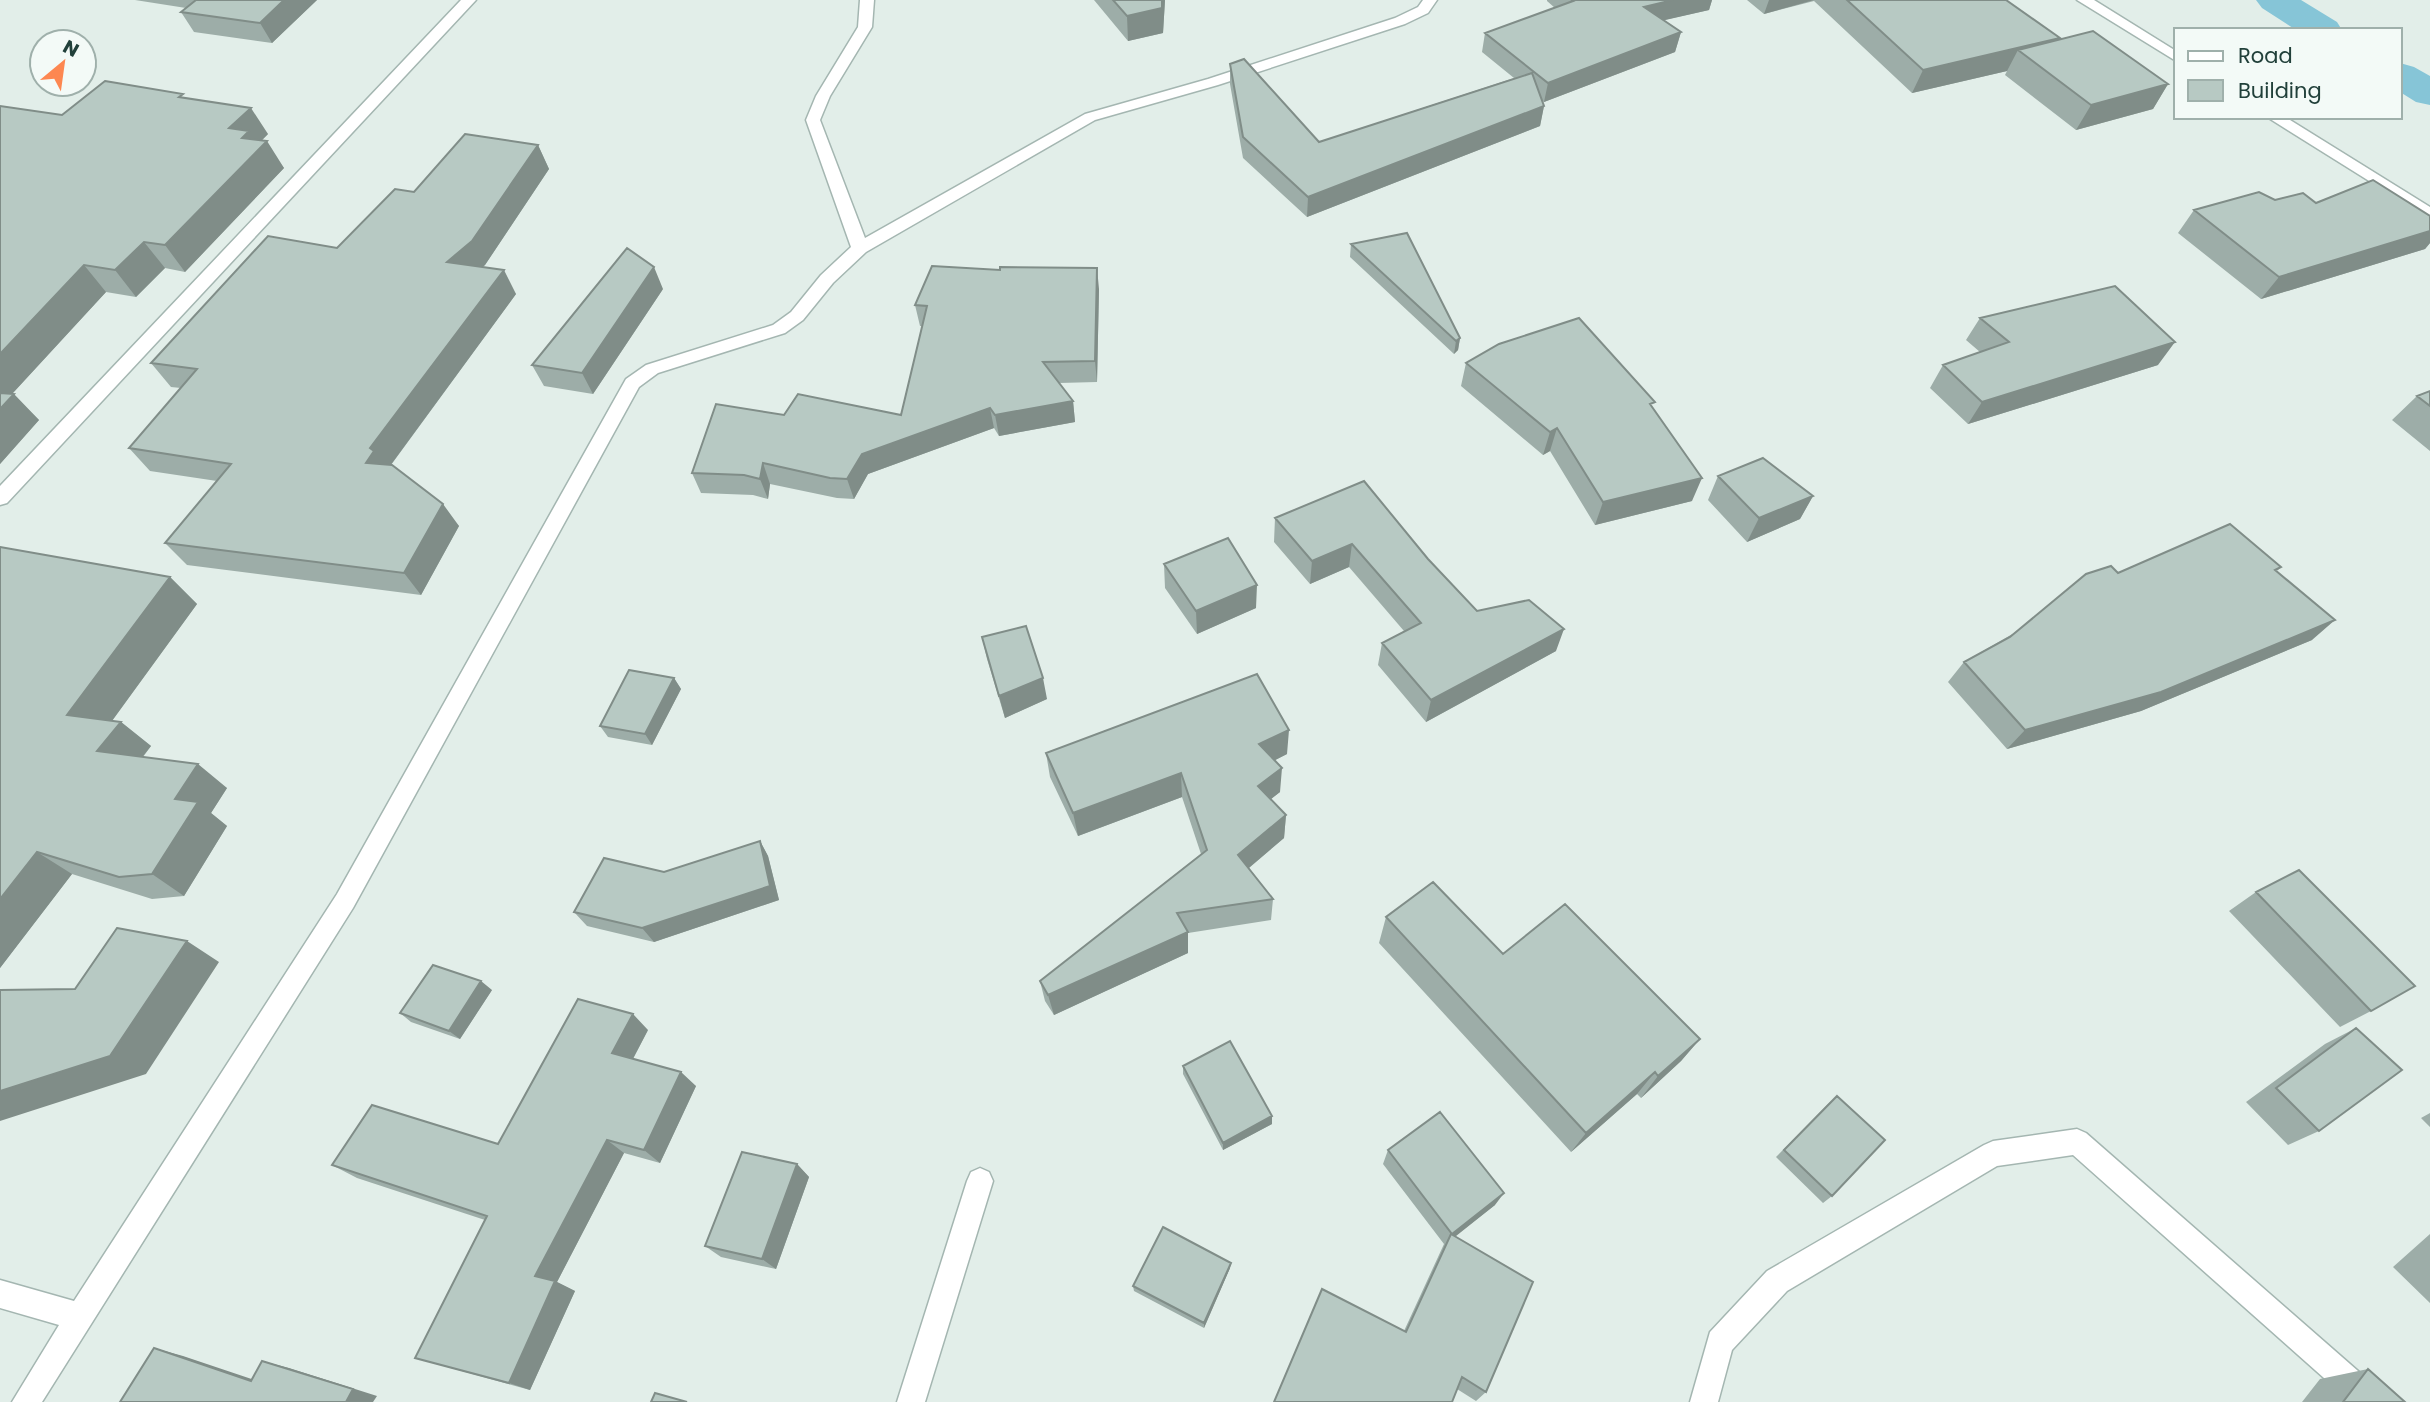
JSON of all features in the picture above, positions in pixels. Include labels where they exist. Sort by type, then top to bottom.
[{"type":"street","points":[[0,498],[468,0]]},
{"type":"street","points":[[860,248],[813,120],[823,96],[865,27],[867,0]]},
{"type":"street","points":[[26,1402],[345,901],[632,383],[652,369],[779,329],[797,316],[827,279],[860,248],[1090,117],[1213,82],[1400,21],[1423,10],[1430,0]]},
{"type":"street","points":[[2084,0],[2174,56]]},
{"type":"street","points":[[2277,119],[2430,214]]},
{"type":"street","points":[[1704,1402],[1720,1342],[1777,1281],[1993,1154],[2077,1142],[2372,1402]]},
{"type":"street","points":[[911,1402],[980,1181]]},
{"type":"street","points":[[0,1294],[81,1317]]},
{"type":"building","points":[[196,0],[284,0],[260,23],[181,12]]},
{"type":"building","points":[[1113,0],[1162,0],[1162,8],[1127,16]]},
{"type":"building","points":[[1571,0],[1673,0],[1644,7],[1681,32],[1548,83],[1485,33],[1573,1]]},
{"type":"building","points":[[1847,0],[2006,0],[2060,38],[1923,70]]},
{"type":"building","points":[[2093,31],[2168,84],[2091,105],[2018,50]]},
{"type":"building","points":[[1244,59],[1319,142],[1532,73],[1544,106],[1308,197],[1243,137],[1230,64]]},
{"type":"building","points":[[105,81],[183,94],[179,97],[251,108],[229,128],[249,131],[242,138],[267,141],[165,245],[144,242],[115,270],[84,265],[0,354],[0,106],[62,115],[84,98],[98,98],[98,87]]},
{"type":"building","points":[[465,134],[538,145],[472,241],[447,262],[504,270],[370,448],[374,451],[366,463],[392,465],[443,504],[404,573],[165,543],[231,464],[129,448],[197,369],[151,363],[268,236],[337,248],[395,189],[414,192]]},
{"type":"building","points":[[2373,180],[2430,216],[2430,231],[2279,277],[2194,210],[2259,192],[2275,200],[2303,193],[2316,203]]},
{"type":"building","points":[[1407,233],[1460,338],[1456,341],[1351,244]]},
{"type":"building","points":[[627,248],[654,267],[582,373],[532,365]]},
{"type":"building","points":[[932,266],[1000,270],[1000,267],[1097,268],[1095,361],[1043,362],[1073,401],[995,415],[990,408],[862,454],[847,479],[830,478],[763,463],[760,479],[744,475],[692,473],[716,404],[784,415],[798,394],[901,415],[927,306],[915,305]]},
{"type":"building","points":[[2115,286],[2175,342],[1982,402],[1943,365],[2009,342],[1980,318]]},
{"type":"building","points":[[1579,318],[1655,402],[1650,404],[1702,478],[1603,502],[1557,428],[1550,432],[1466,363],[1499,344]]},
{"type":"building","points":[[2430,391],[2430,406],[2417,396]]},
{"type":"building","points":[[0,393],[14,394],[0,409]]},
{"type":"building","points":[[1763,458],[1813,496],[1759,518],[1718,476]]},
{"type":"building","points":[[1364,481],[1428,559],[1477,611],[1529,600],[1564,629],[1431,700],[1382,643],[1421,623],[1352,544],[1312,561],[1275,518]]},
{"type":"building","points":[[2230,524],[2281,567],[2275,570],[2335,620],[2161,692],[2025,730],[1964,662],[2010,637],[2086,574],[2111,566],[2118,573]]},
{"type":"building","points":[[1228,538],[1257,585],[1196,611],[1164,564]]},
{"type":"building","points":[[0,547],[170,577],[67,715],[121,722],[97,751],[198,764],[175,799],[198,802],[152,874],[119,877],[37,852],[0,899]]},
{"type":"building","points":[[1026,626],[1043,678],[999,696],[982,637]]},
{"type":"building","points":[[629,670],[674,678],[645,734],[600,726]]},
{"type":"building","points":[[1257,674],[1289,730],[1259,744],[1282,768],[1258,786],[1286,815],[1238,855],[1273,899],[1177,913],[1188,932],[1048,995],[1040,981],[1207,850],[1181,773],[1073,813],[1046,753]]},
{"type":"building","points":[[760,841],[770,886],[642,928],[574,912],[604,858],[664,872]]},
{"type":"building","points":[[2299,870],[2415,986],[2371,1011],[2256,892]]},
{"type":"building","points":[[1433,882],[1503,954],[1565,904],[1700,1039],[1658,1076],[1655,1072],[1586,1133],[1386,917]]},
{"type":"building","points":[[117,928],[187,941],[110,1056],[0,1091],[0,990],[75,989]]},
{"type":"building","points":[[433,965],[481,981],[449,1031],[400,1013]]},
{"type":"building","points":[[578,999],[633,1014],[612,1053],[681,1072],[644,1150],[607,1140],[535,1276],[555,1281],[509,1383],[415,1358],[487,1216],[332,1165],[372,1105],[498,1144]]},
{"type":"building","points":[[2356,1028],[2402,1070],[2319,1131],[2276,1088]]},
{"type":"building","points":[[1230,1041],[1272,1116],[1223,1143],[1183,1066]]},
{"type":"building","points":[[1837,1096],[1885,1140],[1832,1196],[1784,1150]]},
{"type":"building","points":[[1440,1112],[1504,1193],[1452,1234],[1388,1150]]},
{"type":"building","points":[[742,1152],[797,1164],[762,1259],[705,1246]]},
{"type":"building","points":[[1163,1227],[1231,1263],[1204,1323],[1133,1286]]},
{"type":"building","points":[[1451,1234],[1533,1282],[1486,1392],[1462,1377],[1452,1402],[1274,1402],[1322,1289],[1406,1332]]},
{"type":"building","points":[[154,1348],[251,1381],[262,1361],[353,1389],[346,1402],[120,1402]]},
{"type":"building","points":[[2368,1369],[2405,1402],[2343,1402]]},
{"type":"building","points":[[655,1393],[687,1402],[651,1402]]},
{"type":"waterway","points":[[2275,0],[2320,28]]},
{"type":"waterway","points":[[2402,76],[2430,93]]}]
